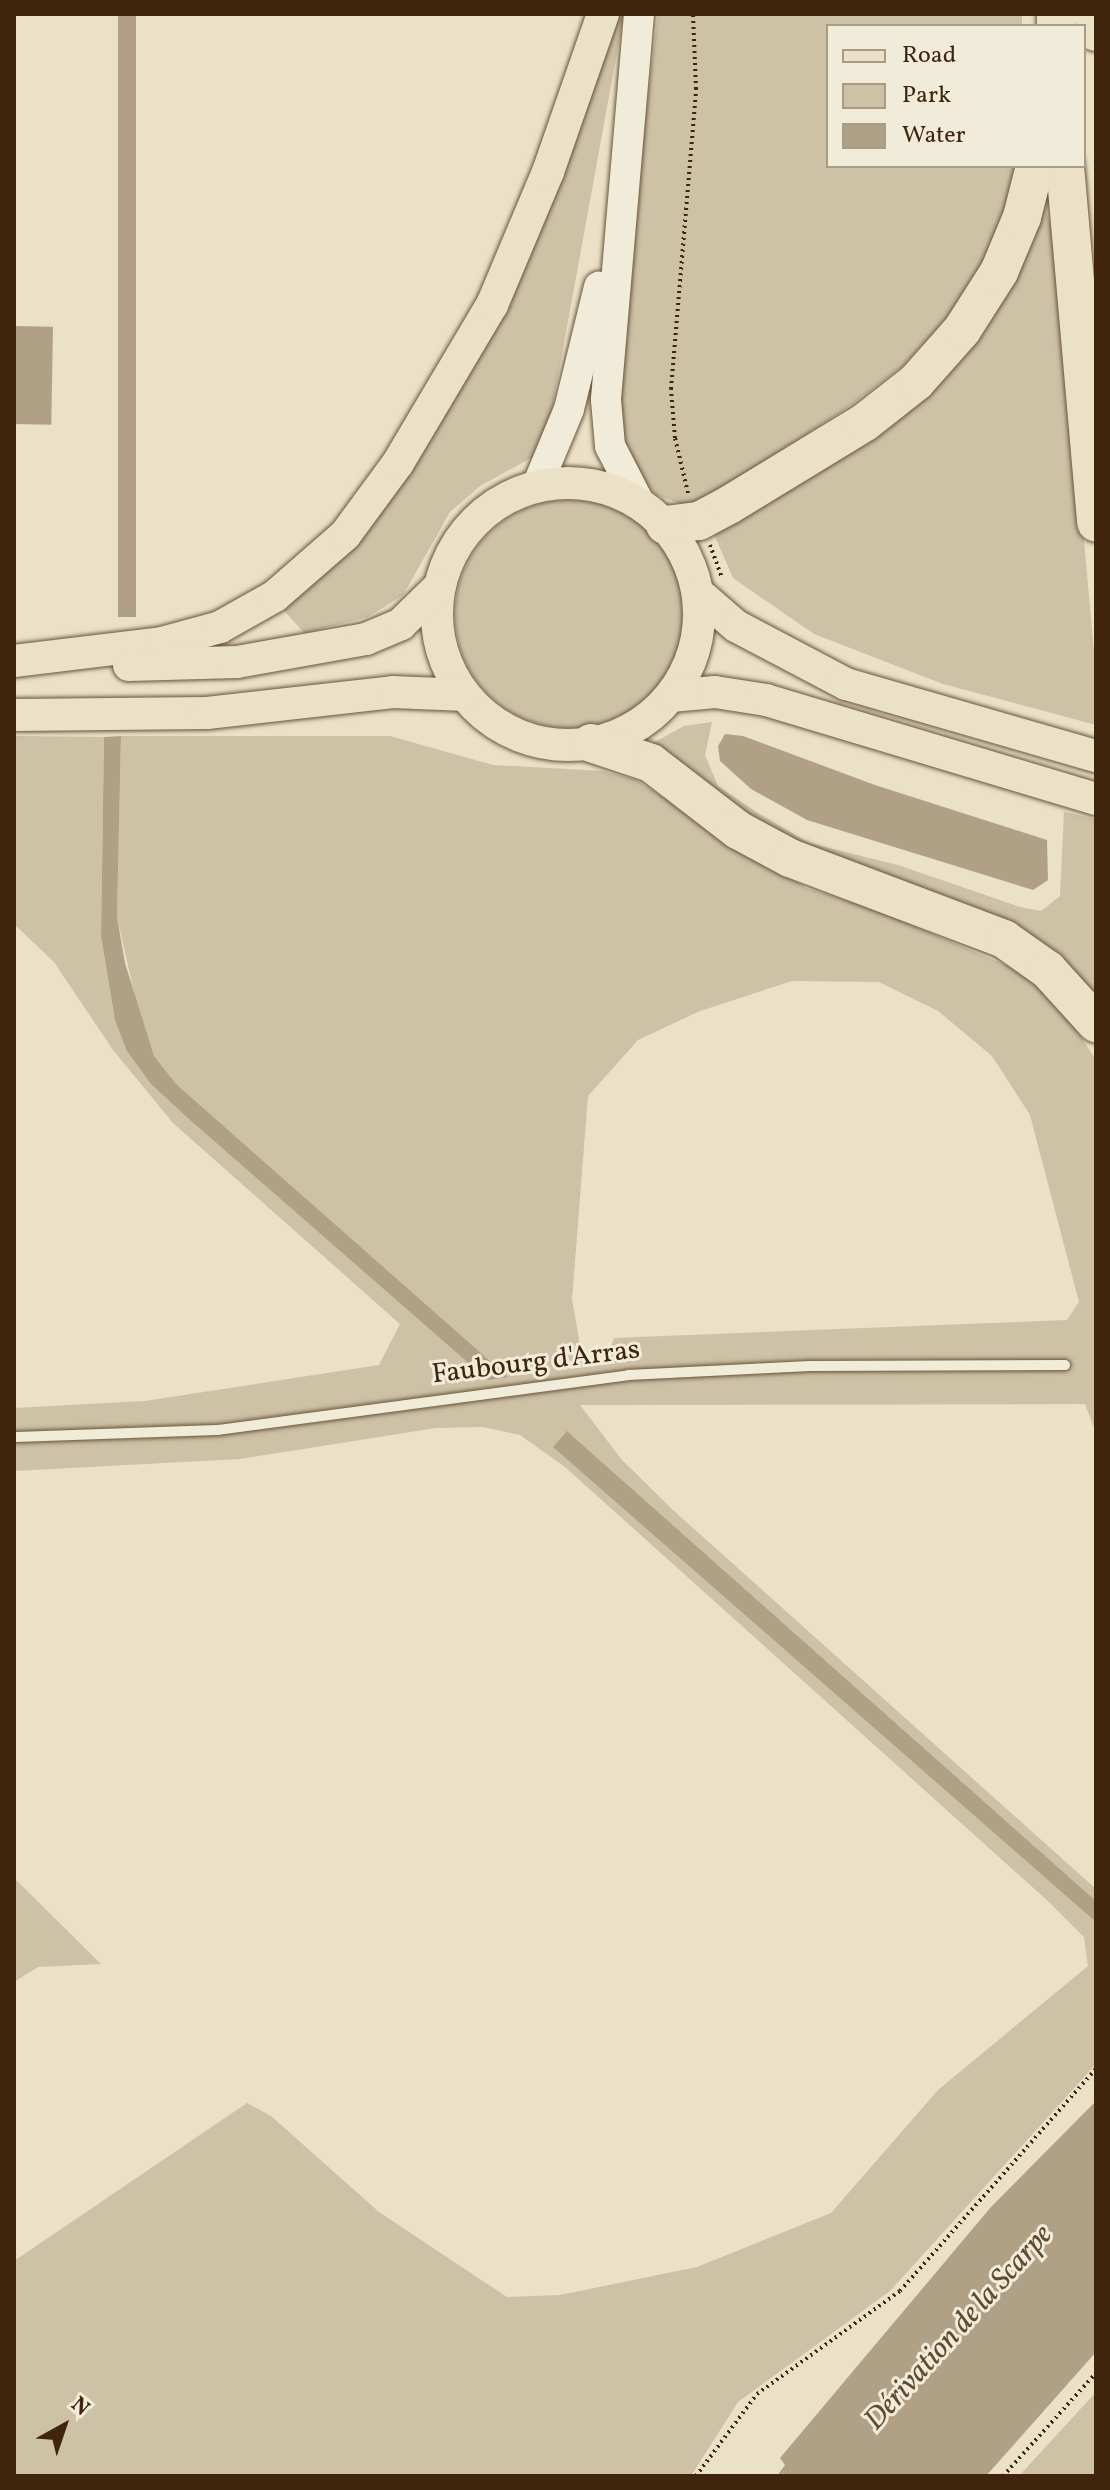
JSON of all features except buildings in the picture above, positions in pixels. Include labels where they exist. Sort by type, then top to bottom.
[{"type":"highway","points":[[1093,14],[1096,32]]},
{"type":"highway","points":[[652,514],[699,521],[875,416],[916,382],[962,330],[999,272],[1022,217],[1034,168]]},
{"type":"highway","points":[[1065,168],[1096,523]]},
{"type":"highway","points":[[1085,168],[1096,324]]},
{"type":"highway","points":[[591,743],[651,763],[731,825],[790,858],[1004,939],[1048,970],[1096,1023]]},
{"type":"main road","points":[[14,663],[162,643],[209,631],[275,596],[345,535],[398,463],[492,305],[548,172],[603,14]]},
{"type":"main road","points":[[537,486],[598,486],[652,514],[690,564],[698,593],[693,655],[671,696],[635,727],[591,743],[529,739],[487,717],[465,695],[442,651],[437,618],[440,586],[459,541],[480,517],[506,498],[537,486]]},
{"type":"main road","points":[[14,663],[227,663],[327,648],[388,632],[440,586]]},
{"type":"main road","points":[[698,593],[736,626],[846,684],[1096,756]]},
{"type":"main road","points":[[14,715],[207,713],[393,692],[465,695]]},
{"type":"main road","points":[[671,696],[715,692],[766,700],[1096,799]]},
{"type":"street","points":[[639,14],[623,167],[606,418],[615,461],[652,514]]},
{"type":"street","points":[[537,486],[553,456],[581,369],[623,167]]},
{"type":"lane","name":"Faubourg d'Arras","points":[[14,1437],[218,1430],[628,1375],[810,1366],[1065,1365]]},
{"type":"path","points":[[696,2476],[733,2421],[764,2388],[851,2331],[900,2291],[1096,2069]]},
{"type":"path","points":[[1003,2476],[1096,2373]]},
{"type":"green space","points":[[611,14],[624,14],[548,431],[533,457],[480,486],[450,512],[403,595],[368,617],[304,633],[281,607],[395,481]]},
{"type":"green space","points":[[658,14],[1022,14],[1022,24],[826,24],[826,168],[1017,168],[1004,219],[980,268],[948,316],[905,364],[854,403],[701,503],[683,505],[657,495],[637,476],[624,453],[617,411],[632,224]]},
{"type":"green space","points":[[1042,198],[1058,250],[1096,674],[1096,725],[943,684],[814,634],[733,578],[714,534],[839,460],[885,425]]},
{"type":"green space","points":[[569,500],[591,502],[613,509],[650,533],[674,570],[681,592],[681,636],[674,658],[650,695],[613,719],[591,726],[569,728],[547,726],[525,719],[488,695],[464,658],[457,636],[455,614],[457,592],[464,570],[488,533],[525,509],[547,502]]},
{"type":"green space","points":[[712,722],[705,755],[718,786],[758,813],[809,843],[898,865],[1020,907],[1041,911],[1060,896],[1064,812],[1096,819],[1096,1000],[806,853],[646,747],[684,726]]},
{"type":"green space","points":[[14,736],[104,737],[101,936],[115,1020],[177,1085],[154,1056],[141,1023],[117,917],[121,736],[390,736],[493,765],[603,771],[636,780],[806,888],[874,909],[1019,971],[1060,1005],[1096,1060],[1096,1433],[1085,1404],[580,1405],[622,1460],[674,1511],[1096,1889],[1096,1901],[567,1431],[1096,1922],[1096,2064],[890,2291],[738,2402],[691,2476],[14,2476],[14,2261],[247,2103],[271,2116],[379,2212],[507,2297],[560,2295],[697,2267],[831,2213],[938,2090],[1088,1966],[1084,1937],[1049,1902],[565,1467],[520,1435],[483,1427],[436,1428],[240,1459],[14,1471],[14,1408],[145,1401],[379,1365],[400,1324],[173,1123],[113,1050],[54,962],[14,924]],"holes":[[[792,981],[879,982],[938,1011],[992,1056],[1030,1115],[1079,1302],[1067,1320],[614,1338],[606,1360],[583,1363],[572,1299],[588,1096],[638,1040],[700,1011]]]},
{"type":"green space","points":[[14,1878],[101,1964],[38,1967],[14,1982]]},
{"type":"green space","points":[[1096,2392],[1096,2476],[1019,2476]]},
{"type":"water","points":[[118,14],[136,14],[136,617],[118,617]]},
{"type":"water","points":[[14,326],[53,327],[51,425],[14,424]]},
{"type":"water","points":[[725,734],[743,736],[875,785],[1047,840],[1048,880],[1033,890],[807,820],[751,789],[720,761],[718,746]]},
{"type":"water","points":[[121,736],[117,917],[125,963],[154,1056],[177,1085],[508,1377],[488,1380],[189,1119],[151,1084],[127,1051],[115,1020],[101,936],[104,737]]},
{"type":"water","points":[[567,1431],[1096,1901],[1096,1922],[553,1447]]},
{"type":"water","name":"Dérivation de la Scarpe","points":[[1096,2101],[1096,2352],[986,2476],[777,2476],[785,2465],[780,2458],[991,2207]]}]
